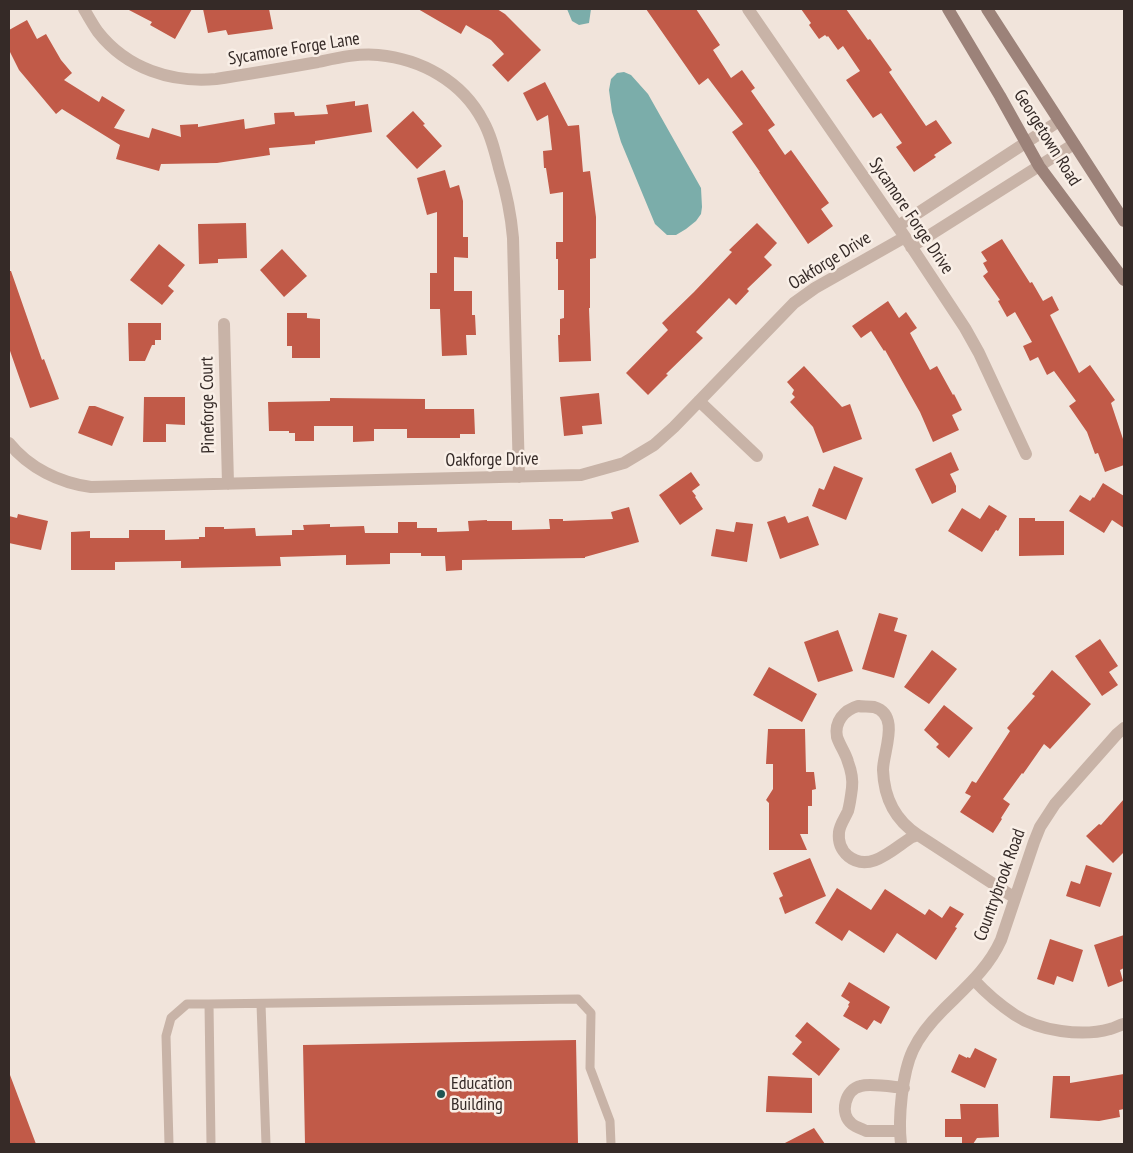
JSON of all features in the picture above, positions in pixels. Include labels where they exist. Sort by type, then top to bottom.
[{"type":"main road","name":"Georgetown Road","points":[[948,9],[1040,166],[1124,280]]},
{"type":"main road","name":"Georgetown Road","points":[[987,9],[1124,221]]},
{"type":"street","name":"Sycamore Forge Lane","points":[[84,9],[98,32],[116,50],[137,65],[161,75],[199,81],[216,80],[351,56],[377,55],[403,59],[427,68],[442,76],[462,93],[487,129],[510,212],[513,238],[519,477]]},
{"type":"street","name":"Sycamore Forge Drive","points":[[748,9],[905,237],[971,337],[1026,454]]},
{"type":"street","points":[[905,237],[1026,142],[1059,121]]},
{"type":"street","name":"Oakforge Drive","points":[[9,444],[28,462],[57,479],[82,486],[108,488],[581,475],[599,471],[624,463],[661,440],[794,303],[814,288],[905,237],[1040,166],[1074,144]]},
{"type":"street","name":"Pineforge Court","points":[[224,324],[228,484]]},
{"type":"street","points":[[699,401],[757,456]]},
{"type":"street","points":[[918,836],[912,837],[880,859],[864,863],[854,860],[843,850],[839,840],[839,833],[849,806],[852,782],[848,762],[837,737],[837,730],[843,715],[852,708],[858,706],[876,708],[885,715],[889,730],[883,763],[885,788],[889,801],[905,826],[1015,898]]},
{"type":"street","name":"Countrybrook Road","points":[[901,1144],[900,1131],[904,1088],[908,1063],[913,1050],[941,1011],[986,966],[999,945],[1034,842],[1045,817],[1124,728]]},
{"type":"street","points":[[974,980],[1015,1016],[1048,1029],[1083,1033],[1110,1029],[1124,1024]]},
{"type":"street","points":[[900,1131],[866,1131],[861,1129],[849,1121],[845,1108],[848,1096],[858,1086],[904,1088]]},
{"type":"lane","points":[[169,1144],[166,1036],[171,1018],[187,1004],[578,1000],[591,1013],[590,1068],[610,1121],[611,1144]]},
{"type":"lane","points":[[208,1004],[211,1144]]},
{"type":"lane","points":[[260,1004],[266,1144]]},
{"type":"water","points":[[567,9],[591,9],[589,23],[579,25],[572,21]]},
{"type":"water","points":[[624,72],[631,75],[648,94],[701,188],[701,214],[696,221],[676,235],[667,235],[655,224],[621,142],[612,112],[609,90],[611,79],[617,73]]},
{"type":"building","points":[[127,9],[192,9],[175,39],[150,25],[152,22]]},
{"type":"building","points":[[203,9],[269,9],[273,29],[228,35],[226,30],[208,33]]},
{"type":"building","points":[[418,9],[497,9],[505,14],[541,50],[508,82],[492,65],[504,54],[491,40],[466,25],[461,34]]},
{"type":"building","points":[[646,9],[696,9],[720,45],[713,50],[731,78],[742,70],[755,88],[751,91],[775,125],[768,130],[785,155],[791,150],[829,203],[821,209],[833,226],[808,244],[732,132],[743,124],[708,78],[699,85]]},
{"type":"building","points":[[801,9],[846,9],[892,70],[889,72],[926,126],[936,120],[952,143],[914,172],[896,147],[902,143],[881,113],[873,118],[846,80],[860,71],[843,46],[838,50],[828,36],[825,35],[819,39]]},
{"type":"building","points":[[27,20],[37,39],[46,34],[61,60],[72,73],[64,80],[99,102],[102,96],[125,110],[114,128],[149,138],[152,128],[181,137],[180,125],[198,124],[198,127],[244,119],[245,129],[275,124],[274,113],[294,112],[295,116],[328,114],[326,105],[355,101],[355,106],[368,104],[372,132],[315,141],[315,144],[269,148],[270,155],[217,163],[161,164],[159,171],[116,159],[120,145],[62,109],[56,114],[19,70],[9,50],[9,30]]},
{"type":"building","points":[[545,82],[568,126],[579,125],[583,172],[590,171],[596,217],[596,258],[590,259],[591,361],[559,362],[558,335],[560,335],[560,319],[564,318],[564,290],[558,290],[556,242],[563,242],[563,192],[550,194],[546,168],[544,168],[543,151],[552,150],[548,115],[537,121],[523,93]]},
{"type":"building","points":[[413,111],[442,146],[417,169],[386,136]]},
{"type":"building","points":[[445,170],[450,188],[459,185],[463,201],[463,237],[468,237],[468,258],[454,257],[454,291],[472,291],[472,315],[475,315],[476,335],[466,335],[467,355],[442,356],[440,309],[430,309],[430,273],[437,273],[437,212],[427,215],[417,178]]},
{"type":"building","points":[[246,223],[247,258],[218,259],[218,263],[199,264],[198,224]]},
{"type":"building","points":[[757,223],[777,243],[764,257],[772,265],[747,289],[749,291],[736,305],[729,298],[696,332],[703,338],[666,374],[668,375],[648,395],[626,373],[668,330],[662,323],[732,252],[729,250]]},
{"type":"building","points":[[1002,239],[1043,301],[1052,296],[1059,310],[1050,315],[1079,373],[1090,365],[1115,400],[1111,403],[1124,442],[1124,465],[1105,472],[1098,453],[1095,454],[1087,432],[1069,406],[1076,401],[1054,371],[1047,375],[1038,357],[1030,361],[1023,346],[1032,342],[1015,312],[1007,317],[998,301],[1000,300],[983,276],[988,272],[983,263],[987,261],[981,252]]},
{"type":"building","points":[[159,244],[185,265],[168,286],[174,291],[162,305],[130,280]]},
{"type":"building","points":[[282,249],[307,276],[284,297],[260,270]]},
{"type":"building","points":[[9,271],[11,271],[42,360],[44,359],[59,399],[30,408],[9,348]]},
{"type":"building","points":[[888,301],[899,318],[906,312],[917,328],[910,333],[930,370],[937,366],[962,410],[952,415],[959,430],[933,442],[920,412],[885,350],[871,331],[861,338],[852,326]]},
{"type":"building","points":[[287,313],[307,313],[307,318],[320,319],[320,358],[292,358],[292,346],[287,346]]},
{"type":"building","points":[[128,323],[161,323],[161,340],[155,340],[155,345],[152,345],[145,361],[129,361]]},
{"type":"building","points":[[804,366],[842,407],[850,404],[862,439],[823,453],[813,427],[790,402],[795,397],[792,394],[794,390],[787,382]]},
{"type":"building","points":[[599,393],[602,424],[582,426],[583,434],[564,436],[560,397]]},
{"type":"building","points":[[144,397],[185,397],[185,425],[166,424],[166,442],[143,442]]},
{"type":"building","points":[[330,398],[425,399],[425,409],[474,409],[475,434],[460,434],[460,438],[407,438],[407,429],[374,429],[374,441],[353,442],[353,426],[314,426],[314,441],[295,441],[295,433],[289,433],[289,431],[269,431],[268,402],[330,401]]},
{"type":"building","points":[[89,406],[95,406],[124,417],[112,446],[78,433]]},
{"type":"building","points":[[951,452],[959,470],[950,474],[956,486],[956,492],[932,504],[915,469]]},
{"type":"building","points":[[834,466],[863,478],[846,520],[812,506],[819,488],[824,490]]},
{"type":"building","points":[[691,472],[700,485],[692,491],[703,509],[680,525],[659,495]]},
{"type":"building","points":[[1103,483],[1124,496],[1124,528],[1112,520],[1104,533],[1069,511],[1080,495],[1090,501],[1094,498]]},
{"type":"building","points":[[989,505],[1007,516],[982,552],[948,531],[962,508],[980,519]]},
{"type":"building","points":[[629,507],[639,542],[585,558],[462,560],[462,570],[446,571],[445,556],[421,556],[421,553],[390,553],[390,564],[346,565],[346,555],[280,557],[281,566],[181,568],[181,561],[115,562],[115,570],[71,570],[71,532],[90,531],[90,538],[129,538],[129,530],[165,530],[165,540],[199,539],[199,537],[205,537],[205,527],[224,527],[224,529],[255,528],[256,536],[292,535],[292,530],[304,530],[303,525],[330,524],[330,527],[364,526],[365,533],[398,533],[398,522],[417,522],[417,528],[437,528],[437,532],[469,531],[468,521],[487,520],[512,521],[512,530],[550,529],[549,519],[563,519],[563,521],[613,519],[611,512]]},
{"type":"building","points":[[18,514],[48,521],[41,550],[9,543],[9,516],[17,518]]},
{"type":"building","points":[[785,516],[788,523],[808,516],[819,545],[780,559],[767,522]]},
{"type":"building","points":[[1019,518],[1035,518],[1035,521],[1064,521],[1064,555],[1019,556]]},
{"type":"building","points":[[736,522],[753,524],[747,562],[711,556],[716,529],[734,532]]},
{"type":"building","points":[[879,613],[898,618],[894,631],[907,635],[894,678],[862,669]]},
{"type":"building","points":[[838,630],[853,671],[818,682],[804,642]]},
{"type":"building","points":[[1100,639],[1118,666],[1109,672],[1118,685],[1102,696],[1075,656]]},
{"type":"building","points":[[932,650],[957,669],[929,704],[904,687]]},
{"type":"building","points":[[769,667],[817,694],[802,722],[753,695]]},
{"type":"building","points":[[1052,670],[1091,704],[1050,749],[1044,744],[1003,799],[1010,804],[993,833],[960,812],[971,796],[965,793],[972,781],[976,783],[1010,731],[1007,728],[1035,696],[1032,694]]},
{"type":"building","points":[[944,705],[973,728],[949,758],[936,747],[939,744],[924,730]]},
{"type":"building","points":[[768,729],[805,729],[806,772],[814,772],[816,789],[812,790],[812,806],[808,806],[808,834],[800,834],[807,850],[769,850],[769,803],[766,800],[773,789],[773,764],[766,764]]},
{"type":"building","points":[[1124,799],[1124,852],[1113,863],[1086,836],[1099,824],[1101,825]]},
{"type":"building","points":[[810,858],[826,896],[785,914],[779,898],[783,896],[773,873]]},
{"type":"building","points":[[1086,865],[1112,873],[1100,907],[1066,896],[1071,881],[1080,884]]},
{"type":"building","points":[[837,888],[871,910],[885,889],[925,915],[929,909],[942,918],[950,906],[964,914],[936,960],[897,933],[884,953],[849,930],[842,941],[815,923]]},
{"type":"building","points":[[1124,935],[1124,968],[1120,970],[1123,981],[1108,987],[1094,945]]},
{"type":"building","points":[[1050,939],[1083,950],[1073,982],[1057,976],[1054,985],[1037,979]]},
{"type":"building","points":[[849,982],[890,1007],[881,1024],[874,1020],[867,1030],[843,1016],[850,1002],[841,996]]},
{"type":"building","points":[[807,1022],[840,1049],[819,1076],[792,1054],[802,1042],[795,1036]]},
{"type":"building","name":"Education Building","points":[[576,1040],[578,1144],[305,1144],[303,1045]]},
{"type":"building","points":[[975,1048],[997,1059],[985,1088],[951,1072],[959,1054],[970,1058]]},
{"type":"building","points":[[1124,1074],[1124,1109],[1119,1110],[1120,1117],[1099,1121],[1050,1118],[1053,1076],[1070,1076],[1070,1083]]},
{"type":"building","points":[[10,1075],[36,1144],[9,1144]]},
{"type":"building","points":[[768,1076],[812,1078],[812,1113],[766,1112]]},
{"type":"building","points":[[960,1104],[998,1104],[999,1137],[977,1138],[973,1144],[962,1144],[962,1137],[945,1137],[945,1119],[961,1119]]},
{"type":"building","points":[[814,1128],[825,1144],[783,1144]]},
{"type":"place","name":"Education Building","points":[[441,1094]]}]
